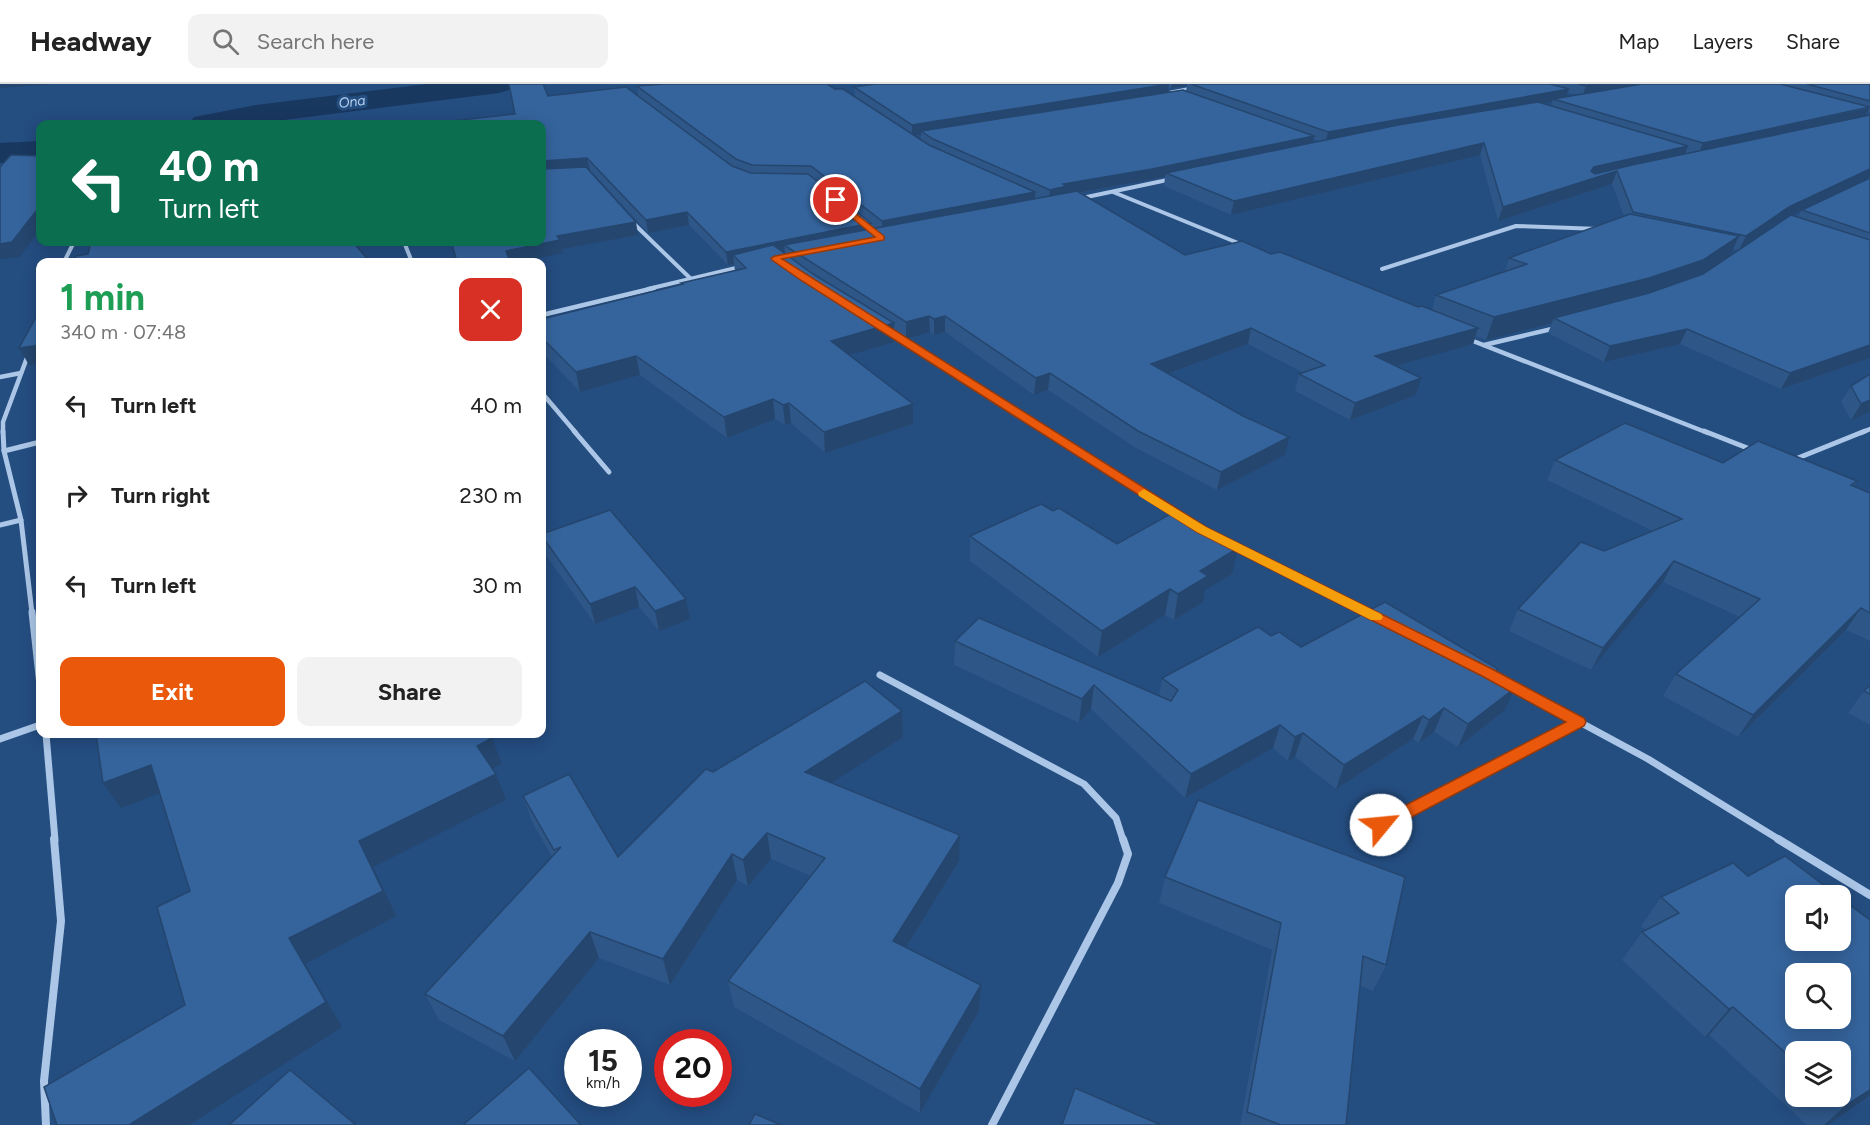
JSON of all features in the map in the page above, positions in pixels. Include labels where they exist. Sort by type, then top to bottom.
[{"type":"street","points":[[1172,98],[1183,96],[1171,92],[1194,88]]},
{"type":"street","points":[[1081,199],[1180,178]]},
{"type":"street","points":[[1113,192],[1245,246]]},
{"type":"street","points":[[624,213],[691,279]]},
{"type":"street","points":[[1382,269],[1516,226],[1606,229]]},
{"type":"street","points":[[546,314],[743,266]]},
{"type":"street","points":[[1484,345],[1558,328]]},
{"type":"street","points":[[884,330],[1191,523]]},
{"type":"street","points":[[1462,336],[1763,454]]},
{"type":"street","points":[[29,353],[3,422],[4,451],[21,520],[36,650]]},
{"type":"street","points":[[0,377],[21,373]]},
{"type":"street","points":[[546,398],[609,472]]},
{"type":"street","points":[[1796,467],[1785,463],[1870,429]]},
{"type":"street","points":[[4,451],[36,443]]},
{"type":"street","points":[[0,525],[21,520]]},
{"type":"street","points":[[1222,540],[1381,620]]},
{"type":"street","points":[[880,675],[1084,784],[1116,818],[1128,854],[1118,883],[992,1125]]},
{"type":"street","points":[[1497,678],[1648,759],[1870,895]]},
{"type":"street","points":[[0,739],[36,726]]},
{"type":"street","points":[[46,738],[60,921],[44,1081],[46,1125]]},
{"type":"lane","points":[[1381,825],[1579,722]]},
{"type":"building","points":[[509,84],[543,84],[548,96],[626,87],[732,166],[751,173],[808,174],[871,223],[726,252],[687,212],[646,220],[587,158],[546,161],[546,120],[462,120],[515,114]]},
{"type":"building","points":[[827,84],[835,89],[843,89],[929,145],[1035,192],[882,221],[811,166],[752,165],[736,159],[637,86]]},
{"type":"building","points":[[875,84],[1169,84],[912,125],[854,87]]},
{"type":"building","points":[[1191,84],[1550,84],[1569,89],[1328,132]]},
{"type":"building","points":[[1642,84],[1780,84],[1870,107],[1703,143],[1553,99]]},
{"type":"building","points":[[1807,84],[1870,84],[1870,101]]},
{"type":"building","points":[[1183,90],[1314,136],[1152,169],[1063,184],[1067,186],[1050,190],[933,139],[921,131]]},
{"type":"building","points":[[1538,102],[1688,146],[1594,167],[1591,171],[1595,174],[1870,115],[1870,169],[1789,207],[1746,236],[1633,212],[1617,171],[1503,207],[1484,143],[1234,201],[1166,173],[1398,125]]},
{"type":"building","points":[[11,155],[36,156],[36,211],[12,242],[0,244],[0,167]]},
{"type":"building","points":[[586,167],[636,222],[557,236],[560,240],[546,243],[546,169]]},
{"type":"building","points":[[1870,178],[1870,233],[1802,210]]},
{"type":"building","points":[[1077,191],[1185,255],[1242,241],[1271,254],[1280,252],[1418,307],[1422,306],[1478,328],[1375,356],[1421,378],[1355,403],[1299,374],[1325,365],[1251,328],[1151,364],[1243,416],[1289,437],[1221,472],[1138,431],[1050,373],[1036,378],[945,316],[934,319],[929,316],[906,322],[784,245]]},
{"type":"building","points":[[1630,214],[1739,236],[1703,260],[1649,278],[1494,317],[1436,295],[1527,264],[1509,258]]},
{"type":"building","points":[[1791,215],[1870,240],[1870,345],[1790,373],[1687,329],[1610,346],[1554,318],[1649,293],[1703,274]]},
{"type":"building","points":[[773,245],[813,274],[894,323],[831,341],[913,404],[824,432],[789,403],[783,405],[773,399],[724,417],[636,356],[576,372],[546,342],[546,318],[746,268],[733,255]]},
{"type":"building","points":[[90,246],[356,246],[367,258],[75,258],[88,254]]},
{"type":"building","points":[[453,246],[531,246],[506,251],[509,258],[456,258]]},
{"type":"building","points":[[36,317],[36,346],[19,348]]},
{"type":"building","points":[[1870,374],[1870,400],[1861,404],[1851,386]]},
{"type":"building","points":[[1625,423],[1723,463],[1758,441],[1857,481],[1851,485],[1870,493],[1870,613],[1861,608],[1753,715],[1676,674],[1760,599],[1674,561],[1603,648],[1518,609],[1581,542],[1604,551],[1682,519],[1555,460]]},
{"type":"building","points":[[1041,504],[1053,511],[1059,508],[1117,544],[1174,512],[1238,548],[1200,571],[1208,576],[1178,594],[1170,589],[1102,631],[970,536]]},
{"type":"building","points":[[610,510],[686,599],[655,611],[635,587],[590,604],[546,542],[546,533]]},
{"type":"building","points":[[1385,602],[1498,669],[1491,674],[1515,688],[1468,724],[1444,708],[1429,720],[1423,716],[1344,765],[1303,733],[1295,737],[1280,725],[1191,774],[1094,685],[1082,699],[955,641],[979,618],[1171,701],[1178,690],[1162,678],[1258,627],[1271,636],[1279,632],[1301,647]]},
{"type":"building","points":[[865,681],[902,711],[805,772],[960,835],[893,941],[981,985],[920,1089],[728,981],[825,858],[767,833],[743,860],[732,854],[663,959],[590,932],[503,1036],[425,994],[561,847],[554,850],[523,796],[569,774],[618,857],[706,769],[713,772]]},
{"type":"building","points":[[1870,685],[1870,694],[1864,691]]},
{"type":"building","points":[[97,738],[492,738],[477,746],[496,774],[359,841],[383,891],[289,938],[326,1002],[129,1125],[57,1125],[44,1087],[185,1005],[157,907],[190,891],[151,765],[103,783]]},
{"type":"building","points":[[1198,800],[1405,877],[1386,965],[1363,956],[1346,1125],[1281,1125],[1247,1112],[1281,923],[1165,877]]},
{"type":"building","points":[[1785,856],[1823,885],[1785,885],[1785,951],[1851,951],[1851,906],[1870,920],[1870,1090],[1851,1102],[1851,1041],[1785,1041],[1785,1052],[1733,1007],[1729,1009],[1642,932],[1679,913],[1661,897],[1733,863],[1748,876]]},
{"type":"building","points":[[529,1068],[581,1125],[463,1125]]},
{"type":"building","points":[[290,1070],[356,1125],[229,1125]]},
{"type":"building","points":[[1075,1088],[1161,1125],[1062,1125]]},
{"type":"building","points":[[755,1114],[781,1125],[749,1125]]},
{"type":"waterway","name":"Ona","points":[[225,120],[256,114],[499,84]]},
{"type":"waterway","name":"Ona","points":[[0,153],[36,151]]},
{"type":"slow traffic","points":[[1144,493],[1201,529],[1376,617]]},
{"type":"route","points":[[836,200],[881,238],[775,258],[805,280],[1201,529],[1487,673],[1579,722],[1381,825]]}]
